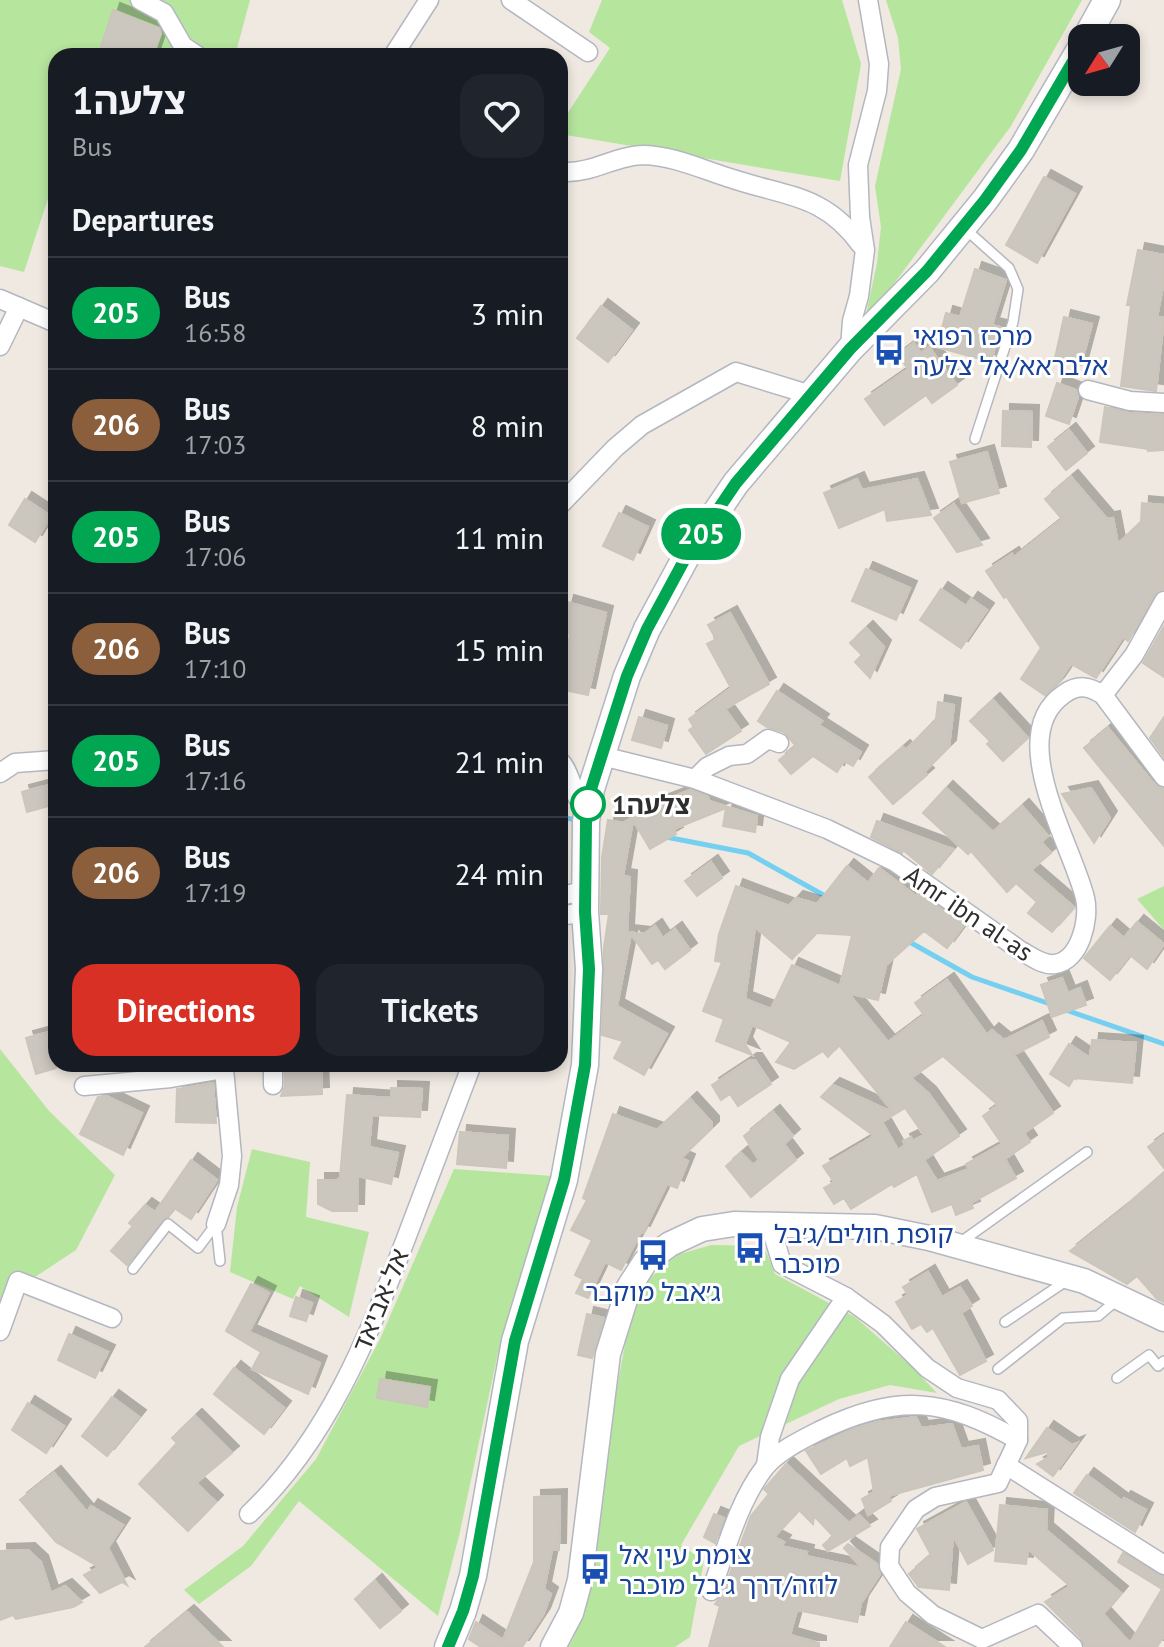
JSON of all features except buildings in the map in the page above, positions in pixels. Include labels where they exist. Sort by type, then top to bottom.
[{"type":"main road","points":[[1094,24],[1107,0]]},
{"type":"main road","points":[[448,1647],[473,1576],[515,1341],[564,1180],[585,1065],[589,969],[572,904],[588,807],[627,676],[687,555],[736,483],[850,349],[927,271],[963,227],[1021,150],[1068,70]]},
{"type":"street","points":[[140,0],[164,13],[186,48]]},
{"type":"street","points":[[398,48],[429,0]]},
{"type":"street","points":[[511,0],[588,52]]},
{"type":"street","points":[[850,349],[865,250],[858,165],[877,91],[879,64],[868,0]]},
{"type":"street","points":[[568,172],[579,172],[640,155],[687,162],[747,184],[776,189],[807,200],[833,214],[849,228],[865,250]]},
{"type":"street","points":[[0,299],[48,320]]},
{"type":"street","points":[[0,346],[19,307]]},
{"type":"street","points":[[568,497],[642,425],[736,372],[811,395]]},
{"type":"street","points":[[1088,390],[1130,401],[1164,403]]},
{"type":"street","points":[[1164,601],[1134,655],[1103,695],[1164,777]]},
{"type":"street","name":"Amr ibn al-as","points":[[602,756],[695,779],[827,829],[895,862],[1021,951],[1041,962],[1055,964],[1070,957],[1078,945],[1086,920],[1086,902],[1076,866],[1048,797],[1039,756],[1041,735],[1056,699],[1074,687],[1091,688],[1103,695]]},
{"type":"street","points":[[695,779],[707,767],[729,756],[747,754],[768,739],[779,743]]},
{"type":"street","points":[[0,773],[15,763],[48,761]]},
{"type":"street","points":[[568,775],[577,798],[588,807]]},
{"type":"street","points":[[84,1086],[171,1078],[198,1072]]},
{"type":"street","points":[[216,1224],[229,1185],[232,1156],[225,1072]]},
{"type":"street","points":[[273,1072],[273,1085]]},
{"type":"street","name":"אל-אביאד","points":[[249,1514],[273,1492],[317,1431],[348,1378],[376,1315],[469,1072]]},
{"type":"street","points":[[553,1647],[571,1613],[580,1580],[608,1354],[629,1287],[645,1262],[670,1244],[702,1229],[734,1224],[875,1227],[956,1245],[1072,1277],[1164,1319]]},
{"type":"street","points":[[770,1225],[782,1264],[846,1297],[883,1324],[927,1368],[957,1388],[998,1400],[1018,1421],[1018,1440],[998,1483],[935,1497],[916,1509],[890,1547],[889,1566],[907,1593],[933,1615],[982,1639],[1038,1614],[1073,1647]]},
{"type":"street","points":[[0,1331],[18,1281],[112,1318]]},
{"type":"street","points":[[766,1465],[770,1437],[790,1379],[846,1297]]},
{"type":"street","points":[[711,1591],[746,1496],[766,1465],[802,1439],[878,1408],[924,1405],[950,1408],[992,1425],[1018,1440]]},
{"type":"street","points":[[1006,1465],[1164,1565]]},
{"type":"lane","points":[[963,227],[1009,268],[1018,289],[1013,322],[975,439]]},
{"type":"lane","points":[[956,1245],[1087,1152]]},
{"type":"lane","points":[[133,1269],[168,1224],[198,1248],[216,1224]]},
{"type":"lane","points":[[216,1224],[220,1261]]},
{"type":"lane","points":[[1005,1322],[1072,1277]]},
{"type":"lane","points":[[998,1369],[1063,1318],[1098,1316],[1120,1297]]},
{"type":"lane","points":[[1117,1378],[1149,1355],[1158,1366],[1164,1361]]},
{"type":"green space","points":[[0,0],[250,0],[237,48],[48,48],[48,198],[24,272],[0,266]]},
{"type":"green space","points":[[602,0],[842,0],[861,64],[840,181],[568,135],[568,113],[610,48],[589,32]]},
{"type":"green space","points":[[886,0],[1082,0],[1011,126],[864,324],[881,227],[875,186],[901,69],[898,38]]},
{"type":"green space","points":[[1164,886],[1164,930],[1137,899]]},
{"type":"green space","points":[[0,1049],[49,1111],[115,1175],[76,1250],[0,1300]]},
{"type":"green space","points":[[252,1149],[310,1162],[306,1217],[369,1232],[349,1317],[300,1286],[293,1299],[230,1272],[237,1207]]},
{"type":"green space","points":[[454,1169],[552,1176],[498,1353],[459,1536],[438,1616],[299,1501],[251,1566],[199,1604],[184,1590],[243,1546],[316,1459],[380,1339]]},
{"type":"green space","points":[[711,1245],[764,1246],[775,1274],[855,1317],[937,1393],[890,1385],[839,1399],[739,1446],[681,1545],[704,1561],[690,1637],[675,1647],[568,1647],[590,1586],[615,1398],[629,1323],[644,1283],[677,1255]]},
{"type":"waterway","points":[[568,818],[577,820]]},
{"type":"waterway","points":[[666,837],[748,853],[827,897]]},
{"type":"waterway","points":[[906,940],[972,977],[1053,1005]]},
{"type":"waterway","points":[[1063,1009],[1164,1044]]},
{"type":"bus line","name":"205","points":[[448,1647],[473,1576],[515,1341],[564,1180],[585,1065],[589,969],[585,912],[586,821],[591,789],[627,676],[647,629],[687,555],[736,483],[850,349],[927,271],[985,200],[1021,150],[1068,70]]},
{"type":"place","name":"מרכז רפואי אלבראא/אל צלעה","points":[[889,350]]},
{"type":"place","name":"צלעה1","points":[[588,804]]},
{"type":"place","name":"קופת חולים/ג׳בל מוכבר","points":[[750,1248]]},
{"type":"place","name":"ג׳אבל מוקבר","points":[[653,1255]]},
{"type":"place","name":"צומת עין אל לוזה/דרך ג׳בל מוכבר","points":[[595,1569]]}]
